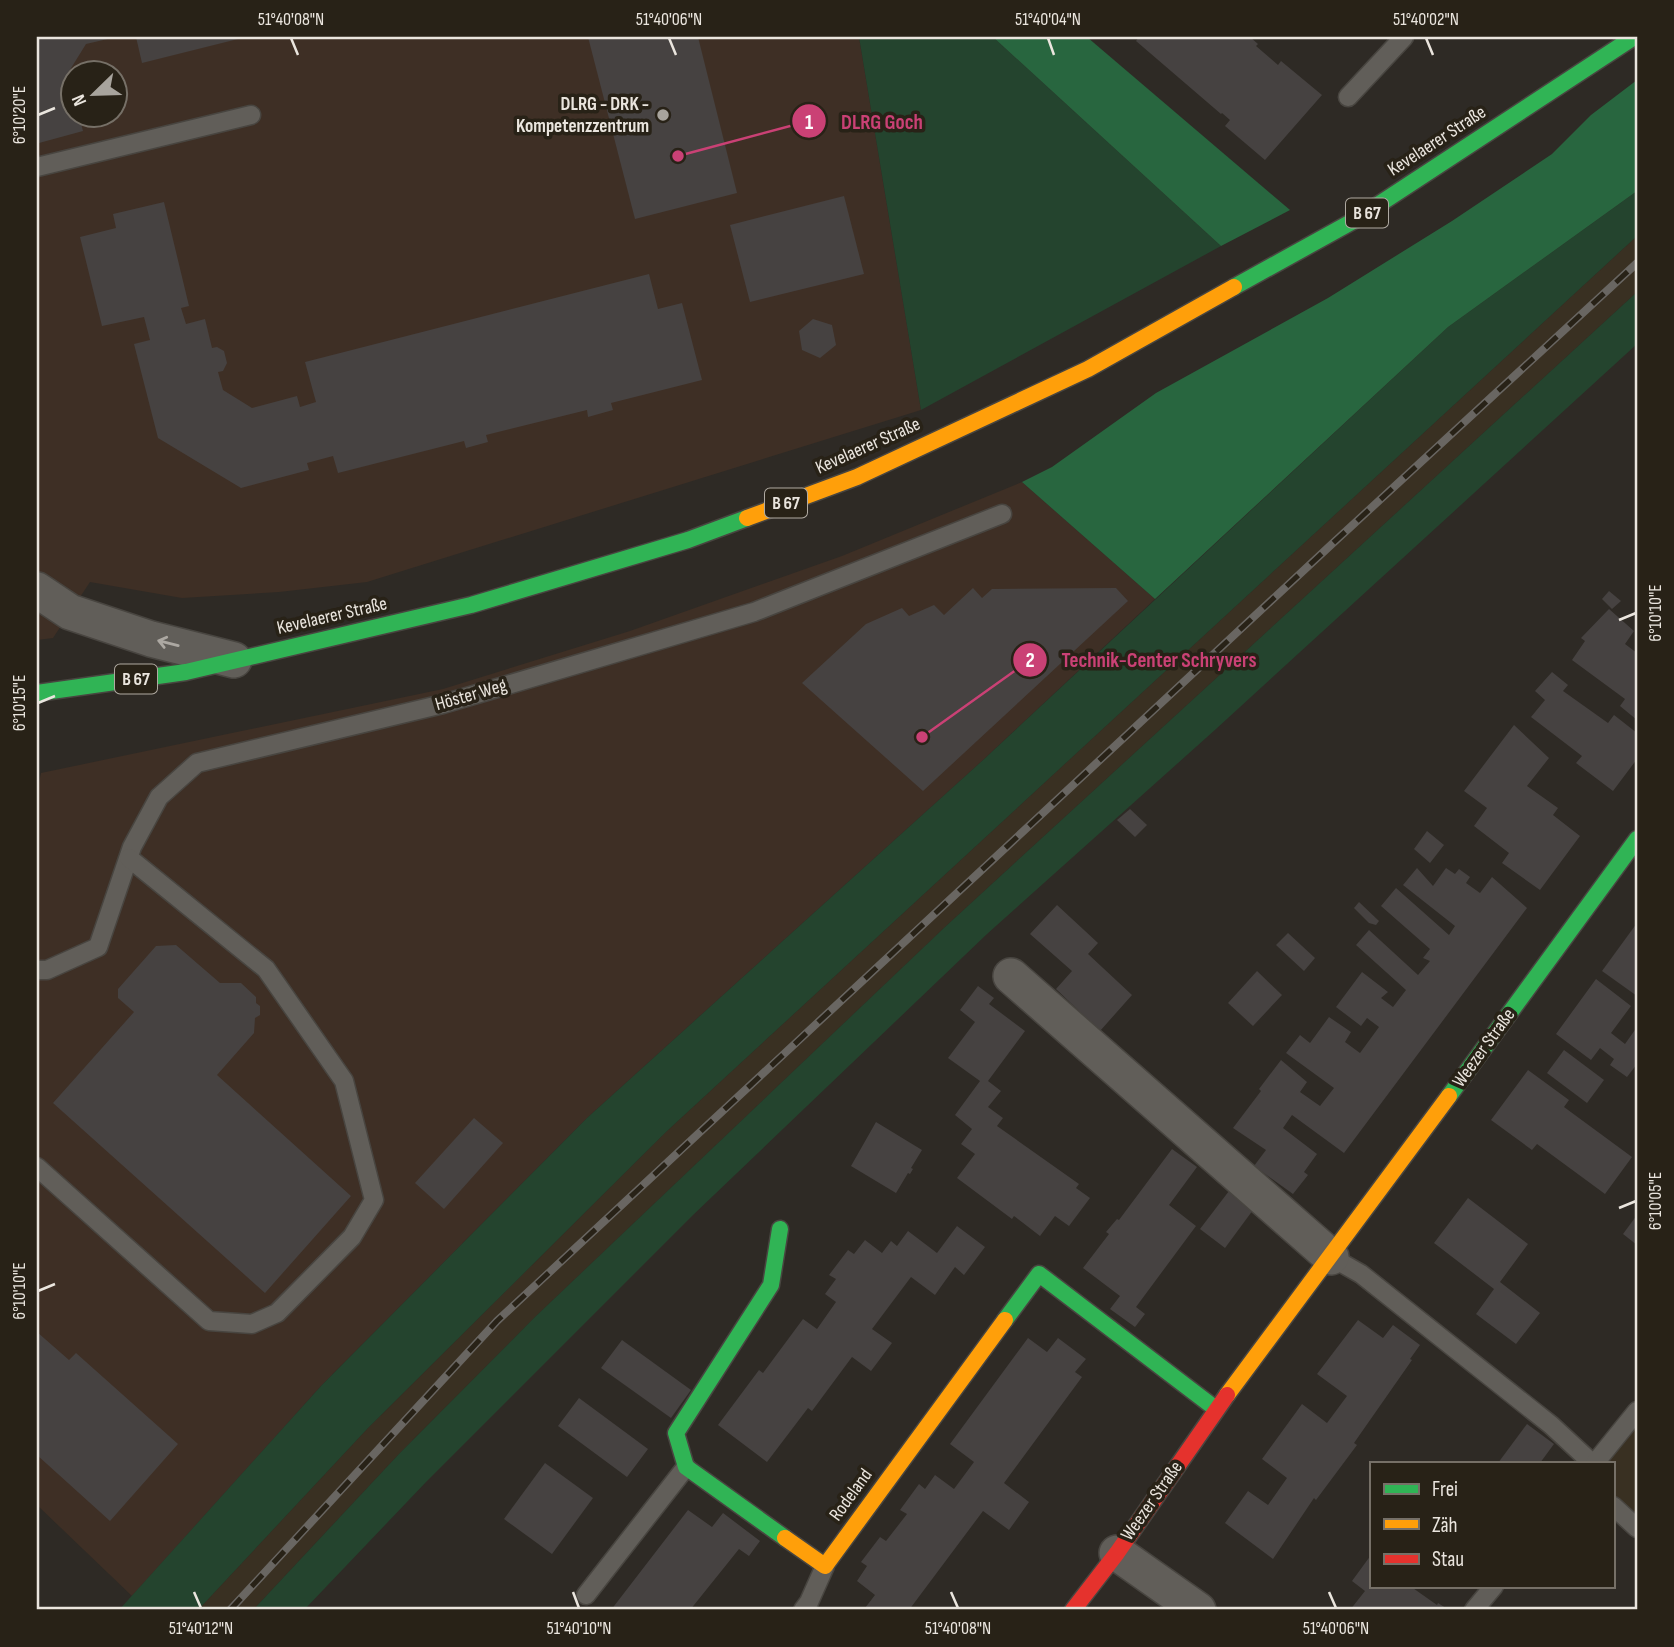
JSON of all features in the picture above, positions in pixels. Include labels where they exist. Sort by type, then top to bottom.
[{"type":"street","name":"Kevelaerer Straße","points":[[37,693],[186,671],[471,606],[688,540],[857,477],[1088,369],[1355,220],[1634,37]]},
{"type":"street","points":[[37,590],[70,612],[151,639],[234,660]]},
{"type":"street","name":"Weezer Straße","points":[[1073,1610],[1117,1553],[1216,1409],[1331,1257],[1637,839]]},
{"type":"street","points":[[1011,976],[1331,1257]]},
{"type":"street","points":[[780,1230],[771,1285],[676,1433],[686,1467],[825,1566]]},
{"type":"street","name":"Rodeland","points":[[825,1566],[1039,1274],[1216,1409]]},
{"type":"street","points":[[1117,1553],[1198,1610]]},
{"type":"lane","points":[[1348,97],[1404,37]]},
{"type":"lane","points":[[37,167],[251,115]]},
{"type":"lane","name":"Höster Weg","points":[[37,970],[47,970],[98,947],[132,847],[159,797],[197,763],[443,704],[754,612],[1002,514]]},
{"type":"lane","points":[[37,1167],[209,1321],[252,1324],[277,1313],[352,1237],[374,1200],[344,1081],[265,969],[128,858]]},
{"type":"lane","points":[[1331,1257],[1361,1274],[1551,1426],[1592,1462]]},
{"type":"lane","points":[[1594,1462],[1637,1411]]},
{"type":"lane","points":[[586,1595],[686,1467]]},
{"type":"lane","points":[[1614,1507],[1637,1528]]},
{"type":"lane","points":[[803,1610],[825,1566]]},
{"type":"lane","points":[[1474,1610],[1492,1588]]},
{"type":"shaded area","points":[[37,37],[859,37],[921,410],[367,582],[279,592],[182,598],[90,582],[53,638],[37,640]]},
{"type":"shaded area","points":[[1637,236],[1637,292],[945,927],[535,1317],[398,1455],[253,1610],[198,1610],[368,1428],[667,1131]]},
{"type":"shaded area","points":[[1022,482],[1155,599],[982,761],[587,1118],[321,1386],[132,1596],[37,1505],[37,792],[41,773],[443,689],[630,631],[842,556]]},
{"type":"shaded area","points":[[1637,1398],[1637,1528],[1614,1503],[1614,1462],[1585,1462]]},
{"type":"green space","points":[[859,37],[993,37],[1221,246],[921,410]]},
{"type":"green space","points":[[993,37],[1087,37],[1290,210],[1221,246]]},
{"type":"green space","points":[[1637,80],[1637,191],[1448,327],[1155,599],[1022,482],[1052,467],[1156,393],[1328,298],[1452,221],[1552,154],[1591,115]]},
{"type":"green space","points":[[1637,191],[1637,236],[667,1131],[368,1428],[198,1610],[119,1610],[321,1386],[587,1118],[982,761],[1448,327]]},
{"type":"green space","points":[[1637,292],[1637,344],[1216,729],[987,934],[693,1215],[427,1481],[304,1610],[253,1610],[398,1455],[535,1317],[945,927]]},
{"type":"building","points":[[37,37],[112,38],[86,44],[76,60],[60,60],[60,130],[83,131],[39,143]]},
{"type":"building","points":[[136,37],[242,37],[242,38],[142,63]]},
{"type":"building","name":"DLRG - DRK - Kompetenzzentrum","points":[[588,37],[698,37],[737,193],[635,219]]},
{"type":"building","points":[[1139,37],[1250,37],[1258,44],[1256,46],[1278,65],[1281,61],[1322,95],[1265,160],[1225,126],[1230,120],[1136,41]]},
{"type":"building","points":[[844,196],[864,274],[750,302],[730,225]]},
{"type":"building","points":[[164,202],[189,306],[181,308],[186,324],[205,319],[212,348],[217,347],[224,351],[227,363],[223,371],[218,372],[223,390],[252,408],[297,396],[300,407],[316,402],[305,362],[649,274],[658,309],[682,303],[702,380],[611,403],[613,410],[588,417],[587,410],[486,435],[488,442],[466,448],[464,441],[338,473],[333,456],[307,463],[309,470],[241,488],[158,438],[134,344],[150,340],[144,317],[102,326],[80,237],[116,228],[113,214]]},
{"type":"building","points":[[813,319],[832,325],[836,345],[820,358],[802,350],[799,331]]},
{"type":"building","points":[[973,588],[982,598],[992,589],[1116,588],[1128,601],[923,791],[802,683],[866,624],[902,608],[909,616],[934,605],[944,615]]},
{"type":"building","points":[[1609,591],[1621,601],[1612,609],[1602,599]]},
{"type":"building","points":[[1609,609],[1634,631],[1625,644],[1637,653],[1637,720],[1620,706],[1625,699],[1572,660],[1585,641],[1581,638]]},
{"type":"building","points":[[1552,672],[1568,685],[1563,691],[1608,723],[1614,715],[1637,733],[1637,759],[1613,791],[1576,763],[1582,756],[1531,717],[1545,700],[1535,691]]},
{"type":"building","points":[[1514,725],[1549,758],[1527,786],[1558,808],[1553,815],[1580,836],[1540,890],[1502,863],[1509,853],[1474,826],[1487,808],[1464,791]]},
{"type":"building","points":[[1130,809],[1147,825],[1135,837],[1117,820]]},
{"type":"building","points":[[1427,831],[1444,845],[1430,863],[1414,849]]},
{"type":"building","points":[[1417,868],[1433,886],[1446,868],[1455,874],[1459,869],[1470,877],[1466,883],[1480,893],[1492,877],[1527,908],[1344,1153],[1292,1115],[1283,1128],[1317,1154],[1304,1172],[1308,1175],[1293,1194],[1254,1166],[1266,1150],[1233,1128],[1281,1060],[1307,1082],[1300,1092],[1320,1106],[1334,1088],[1286,1053],[1300,1035],[1310,1043],[1329,1017],[1351,1032],[1345,1042],[1360,1053],[1379,1027],[1367,1018],[1361,1026],[1336,1007],[1362,972],[1388,992],[1381,998],[1393,1007],[1406,990],[1356,945],[1369,930],[1418,975],[1430,961],[1423,958],[1430,949],[1381,906],[1396,888],[1449,935],[1455,926],[1403,885]]},
{"type":"building","points":[[1359,902],[1379,921],[1376,925],[1369,923],[1354,908]]},
{"type":"building","points":[[1057,905],[1098,943],[1088,954],[1132,995],[1100,1031],[1056,989],[1072,971],[1030,934]]},
{"type":"building","points":[[1637,923],[1637,996],[1602,971]]},
{"type":"building","points":[[1288,933],[1315,958],[1304,971],[1276,945]]},
{"type":"building","points":[[176,945],[220,983],[241,983],[256,997],[256,1003],[260,1006],[260,1015],[255,1018],[254,1033],[217,1075],[351,1196],[265,1293],[53,1103],[134,1012],[118,998],[118,989],[156,946]]},
{"type":"building","points":[[1257,971],[1282,995],[1253,1026],[1228,1003]]},
{"type":"building","points":[[1596,979],[1631,1006],[1611,1033],[1625,1044],[1637,1027],[1637,1064],[1627,1077],[1610,1065],[1614,1059],[1600,1048],[1591,1060],[1556,1034]]},
{"type":"building","points":[[978,986],[994,998],[989,1004],[1025,1031],[988,1081],[1001,1091],[988,1107],[1003,1118],[997,1126],[1079,1184],[1076,1188],[1090,1198],[1069,1226],[1055,1216],[1040,1236],[1014,1216],[1012,1219],[957,1178],[975,1154],[961,1144],[972,1129],[955,1115],[980,1081],[948,1058],[975,1022],[960,1010]]},
{"type":"building","points":[[1564,1050],[1604,1080],[1587,1103],[1547,1073]]},
{"type":"building","points":[[1528,1070],[1569,1100],[1564,1107],[1632,1157],[1605,1194],[1537,1144],[1532,1150],[1491,1120]]},
{"type":"building","points":[[474,1118],[503,1143],[444,1209],[415,1183]]},
{"type":"building","points":[[876,1122],[922,1150],[910,1174],[908,1173],[896,1193],[851,1166]]},
{"type":"building","points":[[1172,1149],[1197,1167],[1169,1205],[1196,1226],[1136,1307],[1145,1314],[1135,1327],[1110,1309],[1120,1296],[1083,1268],[1109,1234],[1106,1232],[1119,1220]]},
{"type":"building","points":[[1229,1191],[1253,1210],[1225,1248],[1200,1229]]},
{"type":"building","points":[[1468,1198],[1528,1244],[1500,1282],[1540,1313],[1516,1344],[1476,1314],[1494,1289],[1434,1243]]},
{"type":"building","points":[[1637,1215],[1637,1245],[1623,1234]]},
{"type":"building","points":[[957,1226],[985,1247],[964,1275],[955,1267],[935,1295],[911,1277],[872,1329],[892,1343],[871,1371],[852,1357],[812,1411],[808,1408],[767,1462],[718,1425],[759,1370],[763,1373],[803,1319],[817,1329],[836,1302],[825,1294],[836,1279],[829,1275],[848,1250],[854,1254],[865,1240],[882,1253],[891,1241],[897,1246],[908,1231],[937,1253]]},
{"type":"building","points":[[1358,1320],[1383,1338],[1393,1325],[1420,1345],[1354,1443],[1357,1445],[1316,1500],[1314,1498],[1273,1559],[1225,1523],[1248,1491],[1268,1505],[1287,1478],[1262,1459],[1302,1404],[1327,1423],[1347,1396],[1317,1374]]},
{"type":"building","points":[[37,1332],[69,1360],[76,1353],[178,1444],[110,1521],[37,1455]]},
{"type":"building","points":[[1028,1338],[1047,1352],[1058,1338],[1086,1359],[1075,1372],[1082,1377],[1004,1483],[1029,1502],[1009,1530],[983,1511],[909,1610],[867,1610],[865,1608],[875,1595],[857,1581],[867,1566],[861,1562],[880,1537],[886,1541],[907,1514],[900,1510],[919,1484],[925,1489],[935,1475],[954,1489],[974,1462],[950,1444]]},
{"type":"building","points":[[622,1340],[691,1390],[671,1418],[601,1368]]},
{"type":"building","points":[[579,1398],[648,1449],[627,1477],[558,1426]]},
{"type":"building","points":[[1527,1424],[1554,1444],[1541,1462],[1499,1462]]},
{"type":"building","points":[[545,1463],[593,1498],[552,1554],[504,1519]]},
{"type":"building","points":[[688,1510],[712,1527],[723,1513],[760,1541],[749,1556],[739,1549],[690,1610],[611,1610]]},
{"type":"building","points":[[1370,1556],[1370,1588],[1413,1588],[1449,1610],[1350,1610],[1365,1591],[1352,1581]]},
{"type":"railway","points":[[230,1610],[497,1321],[1637,263]]},
{"type":"traffic: fast","points":[[1234,287],[1355,220],[1634,37]]},
{"type":"traffic: fast","points":[[37,693],[186,672],[471,605],[688,540],[747,518]]},
{"type":"traffic: fast","points":[[1449,1096],[1637,839]]},
{"type":"traffic: fast","points":[[780,1229],[771,1285],[676,1433],[686,1467],[785,1538]]},
{"type":"traffic: fast","points":[[1005,1320],[1039,1274],[1216,1409]]},
{"type":"traffic: slow","points":[[747,518],[857,477],[1088,369],[1234,287]]},
{"type":"traffic: slow","points":[[1227,1395],[1449,1096]]},
{"type":"traffic: slow","points":[[785,1538],[825,1566],[1005,1320]]},
{"type":"traffic: jam","points":[[1073,1610],[1117,1553],[1227,1395]]},
{"type":"place","name":"DLRG - DRK - Kompetenzzentrum","points":[[663,115]]},
{"type":"place","name":"DLRG Goch","points":[[678,156]]},
{"type":"place","name":"Technik-Center Schryvers","points":[[922,737]]}]
